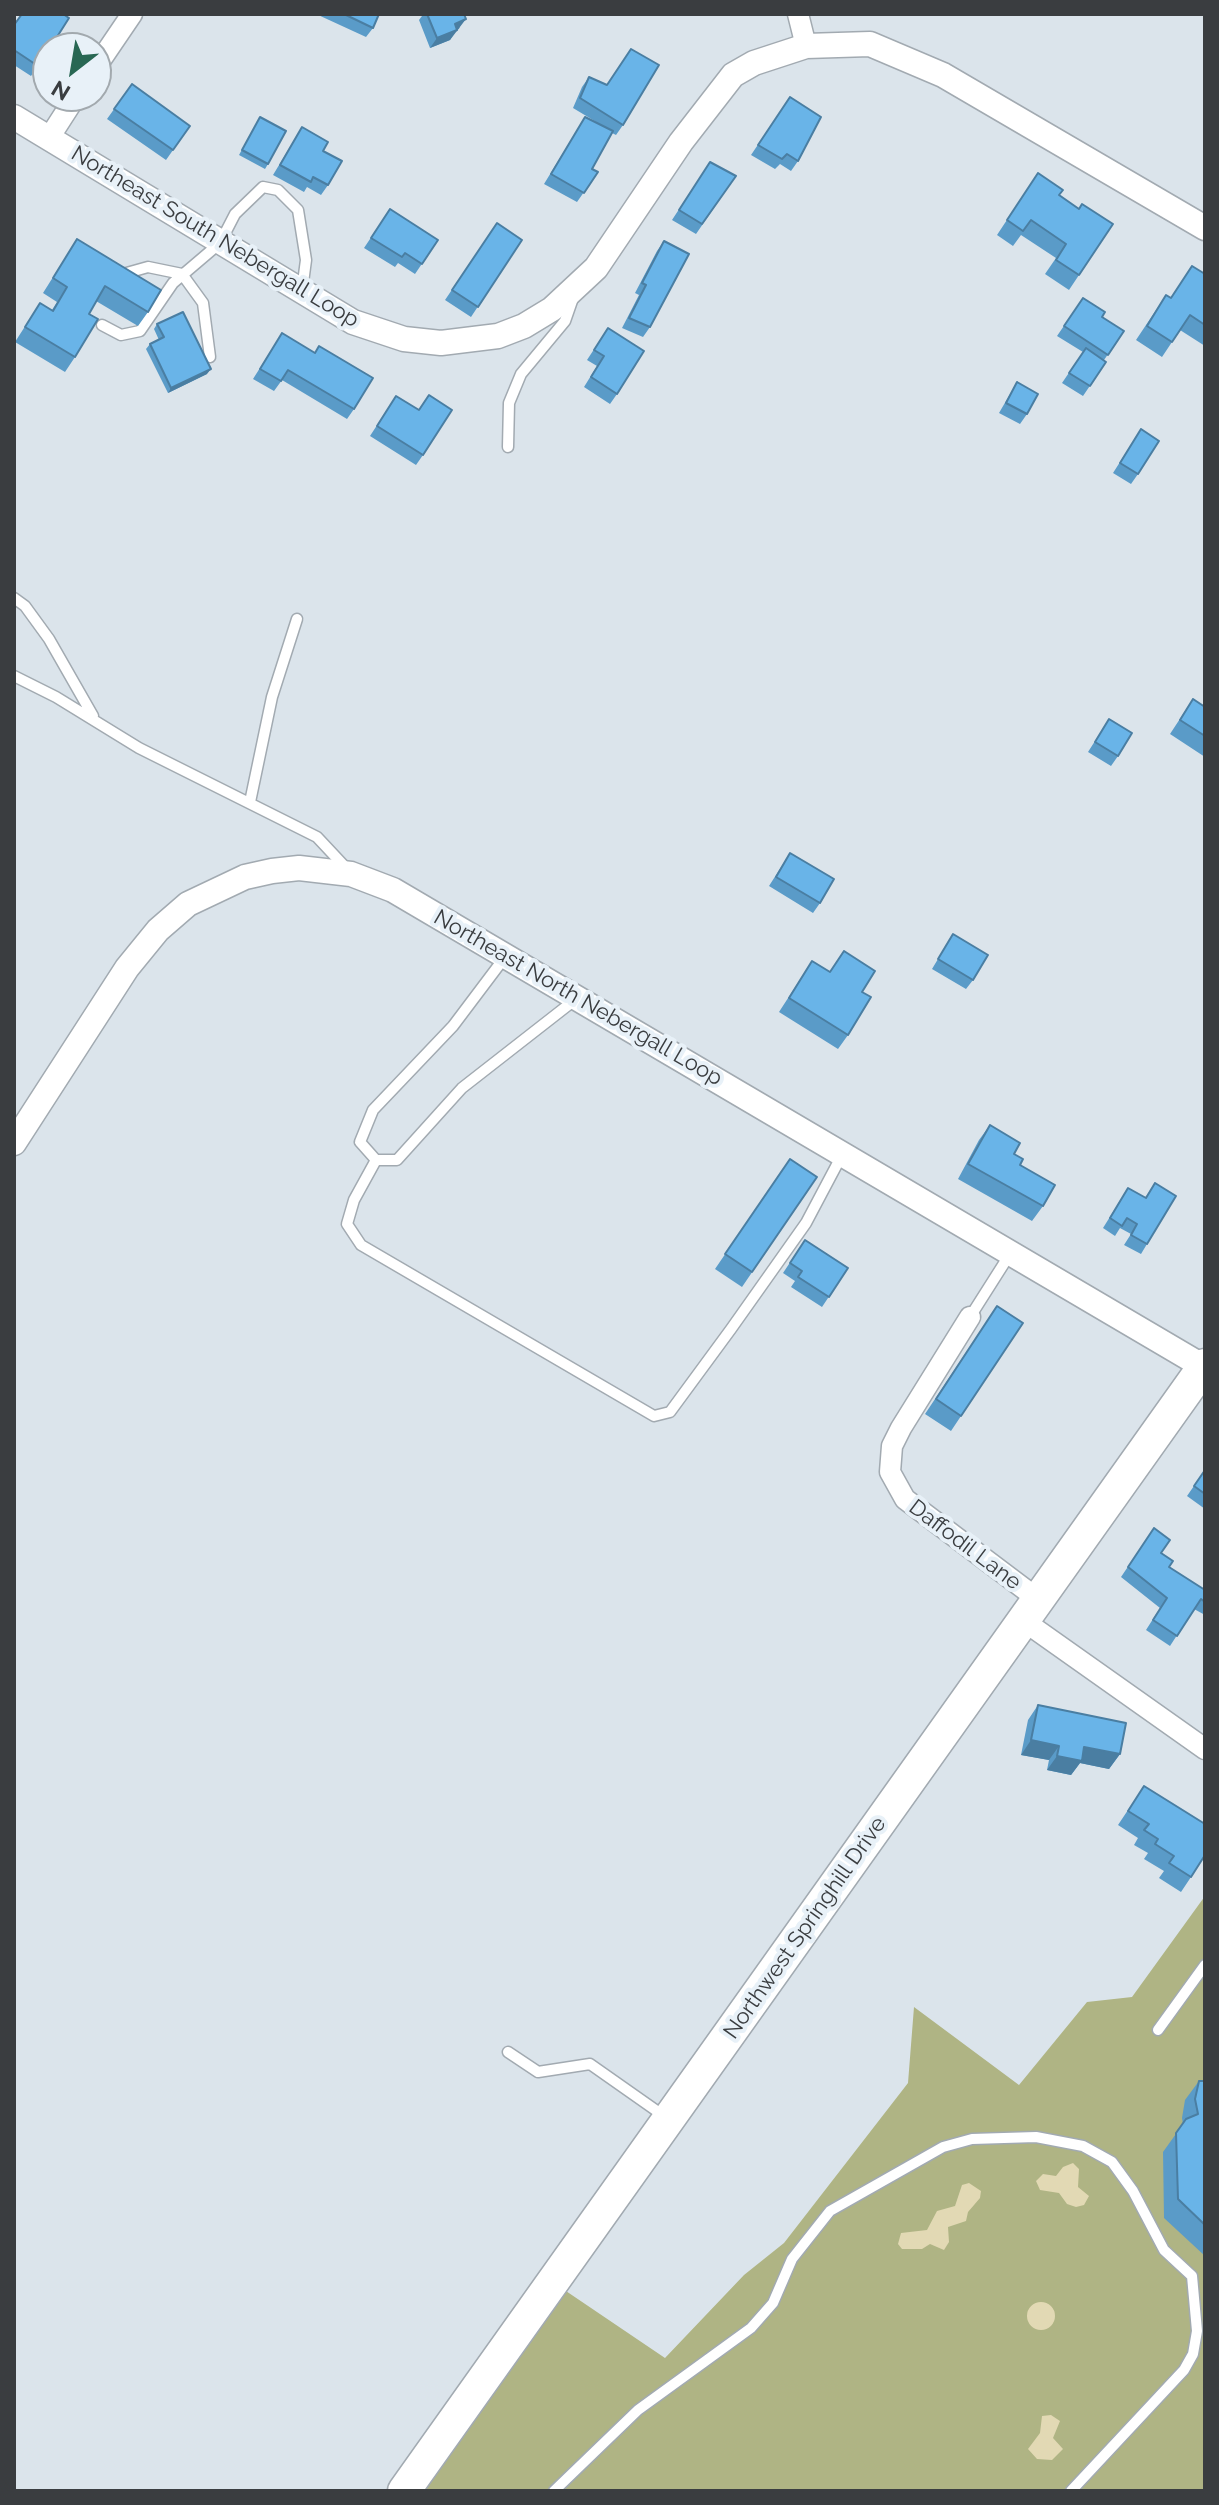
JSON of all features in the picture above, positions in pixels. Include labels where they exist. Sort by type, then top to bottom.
[{"type":"main road","name":"Northwest Springhill Drive","points":[[404,2491],[1205,1366]]},
{"type":"street","points":[[112,43],[132,14]]},
{"type":"street","points":[[798,14],[806,46]]},
{"type":"street","name":"Northeast South Nebergall Loop","points":[[14,117],[301,294],[353,322],[382,333],[441,343],[498,336],[524,326],[577,288],[612,247],[681,142],[733,75],[754,63],[806,46],[870,44],[943,75],[1205,228]]},
{"type":"street","points":[[49,138],[66,112]]},
{"type":"street","name":"Northeast North Nebergall Loop","points":[[16,1137],[127,968],[158,930],[188,904],[245,877],[272,871],[299,868],[351,874],[393,890],[1205,1366]]},
{"type":"street","name":"Daffodil Lane","points":[[970,1317],[901,1428],[892,1446],[890,1472],[905,1499],[1032,1611],[1205,1749]]},
{"type":"lane","points":[[102,325],[121,335],[140,331],[182,274],[220,243],[235,214],[263,187],[278,190],[298,210],[304,230],[306,260],[301,294]]},
{"type":"lane","points":[[123,274],[148,267],[182,274],[203,303],[210,357]]},
{"type":"lane","points":[[508,447],[509,403],[521,374],[565,321],[577,288]]},
{"type":"lane","points":[[14,598],[25,606],[49,639],[96,721]]},
{"type":"lane","points":[[250,802],[272,697],[297,619]]},
{"type":"lane","points":[[14,676],[139,748],[317,837],[351,874]]},
{"type":"lane","points":[[506,956],[453,1026],[373,1110],[360,1142],[376,1160],[397,1160],[462,1088],[578,998]]},
{"type":"lane","points":[[376,1160],[354,1200],[347,1224],[361,1245],[654,1416],[670,1412],[731,1329],[806,1223],[843,1153]]},
{"type":"lane","points":[[970,1317],[1011,1253]]},
{"type":"lane","points":[[1158,2030],[1205,1965]]},
{"type":"lane","points":[[508,2052],[538,2072],[590,2064],[668,2120]]},
{"type":"lane","points":[[554,2491],[638,2410],[751,2328],[773,2303],[792,2259],[830,2211],[955,2142],[992,2137],[1049,2138],[1083,2146],[1112,2162],[1133,2191],[1164,2250],[1192,2276],[1197,2331],[1193,2354],[1184,2370],[1071,2491]]},
{"type":"lane","points":[[1193,2354],[1205,2347]]},
{"type":"green space","points":[[1205,1896],[1205,2491],[417,2491],[560,2287],[665,2358],[744,2275],[784,2243],[908,2083],[914,2007],[1019,2085],[1087,2002],[1132,1997]]},
{"type":"sand","points":[[1073,2163],[1079,2169],[1078,2187],[1089,2196],[1084,2205],[1076,2207],[1067,2204],[1059,2193],[1040,2190],[1036,2181],[1043,2174],[1056,2176],[1063,2167]]},
{"type":"sand","points":[[969,2183],[981,2191],[980,2198],[968,2212],[966,2221],[948,2227],[949,2242],[944,2250],[930,2244],[922,2249],[902,2249],[898,2244],[901,2233],[927,2230],[937,2211],[955,2206],[962,2185]]},
{"type":"sand","points":[[1041,2302],[1051,2306],[1055,2316],[1051,2326],[1041,2330],[1031,2326],[1027,2316],[1031,2306]]},
{"type":"sand","points":[[1051,2415],[1060,2421],[1053,2438],[1063,2449],[1052,2460],[1037,2459],[1028,2449],[1040,2433],[1042,2416]]},
{"type":"building","points":[[22,14],[63,14],[69,18],[60,32],[32,32],[32,62],[14,50],[14,25]]},
{"type":"building","points":[[344,14],[379,14],[373,28]]},
{"type":"building","points":[[427,14],[464,14],[466,19],[455,24],[457,30],[437,38]]},
{"type":"building","points":[[631,49],[659,65],[623,125],[580,98],[589,77],[607,85]]},
{"type":"building","points":[[132,84],[190,126],[173,150],[114,109]]},
{"type":"building","points":[[790,97],[821,117],[798,161],[787,154],[782,159],[758,145]]},
{"type":"building","points":[[260,117],[286,131],[268,164],[242,150]]},
{"type":"building","points":[[585,117],[613,131],[592,169],[598,172],[584,193],[551,174]]},
{"type":"building","points":[[302,127],[328,142],[323,151],[342,161],[328,185],[313,177],[311,182],[280,165]]},
{"type":"building","points":[[710,162],[736,176],[702,224],[679,210]]},
{"type":"building","points":[[1038,173],[1063,190],[1059,195],[1079,209],[1082,204],[1113,224],[1079,275],[1056,260],[1066,244],[1031,220],[1023,231],[1007,220]]},
{"type":"building","points":[[390,209],[438,240],[422,264],[405,253],[402,257],[371,238]]},
{"type":"building","points":[[497,223],[522,240],[478,307],[452,290]]},
{"type":"building","points":[[77,239],[161,290],[148,312],[105,286],[89,314],[98,319],[75,357],[25,327],[40,303],[53,311],[67,287],[53,278]]},
{"type":"building","points":[[664,241],[689,254],[650,327],[629,318],[646,285],[642,283]]},
{"type":"building","points":[[1192,266],[1205,274],[1205,325],[1190,315],[1172,342],[1147,326],[1166,295],[1171,298]]},
{"type":"building","points":[[1083,298],[1105,312],[1102,317],[1124,331],[1108,355],[1064,326]]},
{"type":"building","points":[[183,312],[211,369],[171,388],[150,344],[164,337],[157,324]]},
{"type":"building","points":[[608,328],[644,351],[617,394],[591,377],[604,356],[594,350]]},
{"type":"building","points":[[282,333],[315,353],[319,346],[373,378],[354,409],[288,370],[281,381],[260,369]]},
{"type":"building","points":[[1086,348],[1106,362],[1090,386],[1069,373]]},
{"type":"building","points":[[1017,382],[1038,394],[1027,414],[1006,403]]},
{"type":"building","points":[[429,395],[452,410],[423,455],[377,426],[396,396],[419,410]]},
{"type":"building","points":[[1141,429],[1159,441],[1138,474],[1120,463]]},
{"type":"building","points":[[1193,699],[1205,707],[1205,736],[1180,720]]},
{"type":"building","points":[[1109,719],[1132,733],[1118,756],[1095,742]]},
{"type":"building","points":[[790,853],[834,879],[820,903],[776,877]]},
{"type":"building","points":[[953,934],[988,955],[973,980],[938,959]]},
{"type":"building","points":[[844,951],[875,971],[862,992],[871,997],[848,1035],[789,998],[812,961],[830,972]]},
{"type":"building","points":[[990,1125],[1020,1143],[1014,1154],[1023,1159],[1020,1165],[1055,1185],[1043,1206],[968,1164]]},
{"type":"building","points":[[790,1159],[817,1177],[752,1272],[725,1254]]},
{"type":"building","points":[[1155,1183],[1176,1196],[1147,1244],[1131,1235],[1137,1224],[1127,1218],[1122,1226],[1110,1218],[1128,1188],[1146,1198]]},
{"type":"building","points":[[805,1240],[848,1268],[829,1297],[798,1277],[802,1271],[790,1263]]},
{"type":"building","points":[[997,1306],[1023,1323],[961,1416],[936,1399]]},
{"type":"building","points":[[1205,1470],[1205,1494],[1194,1486]]},
{"type":"building","points":[[1154,1528],[1170,1540],[1161,1553],[1173,1561],[1169,1567],[1205,1590],[1205,1602],[1201,1599],[1177,1636],[1153,1620],[1167,1598],[1128,1567]]},
{"type":"building","points":[[1038,1705],[1126,1723],[1120,1754],[1084,1747],[1082,1761],[1057,1756],[1059,1746],[1031,1740]]},
{"type":"building","points":[[1144,1786],[1205,1824],[1205,1855],[1191,1877],[1169,1863],[1174,1856],[1155,1844],[1158,1839],[1144,1830],[1149,1824],[1128,1811]]},
{"type":"building","points":[[1199,2081],[1205,2081],[1205,2225],[1178,2199],[1176,2133],[1186,2119],[1198,2114],[1195,2099]]}]
